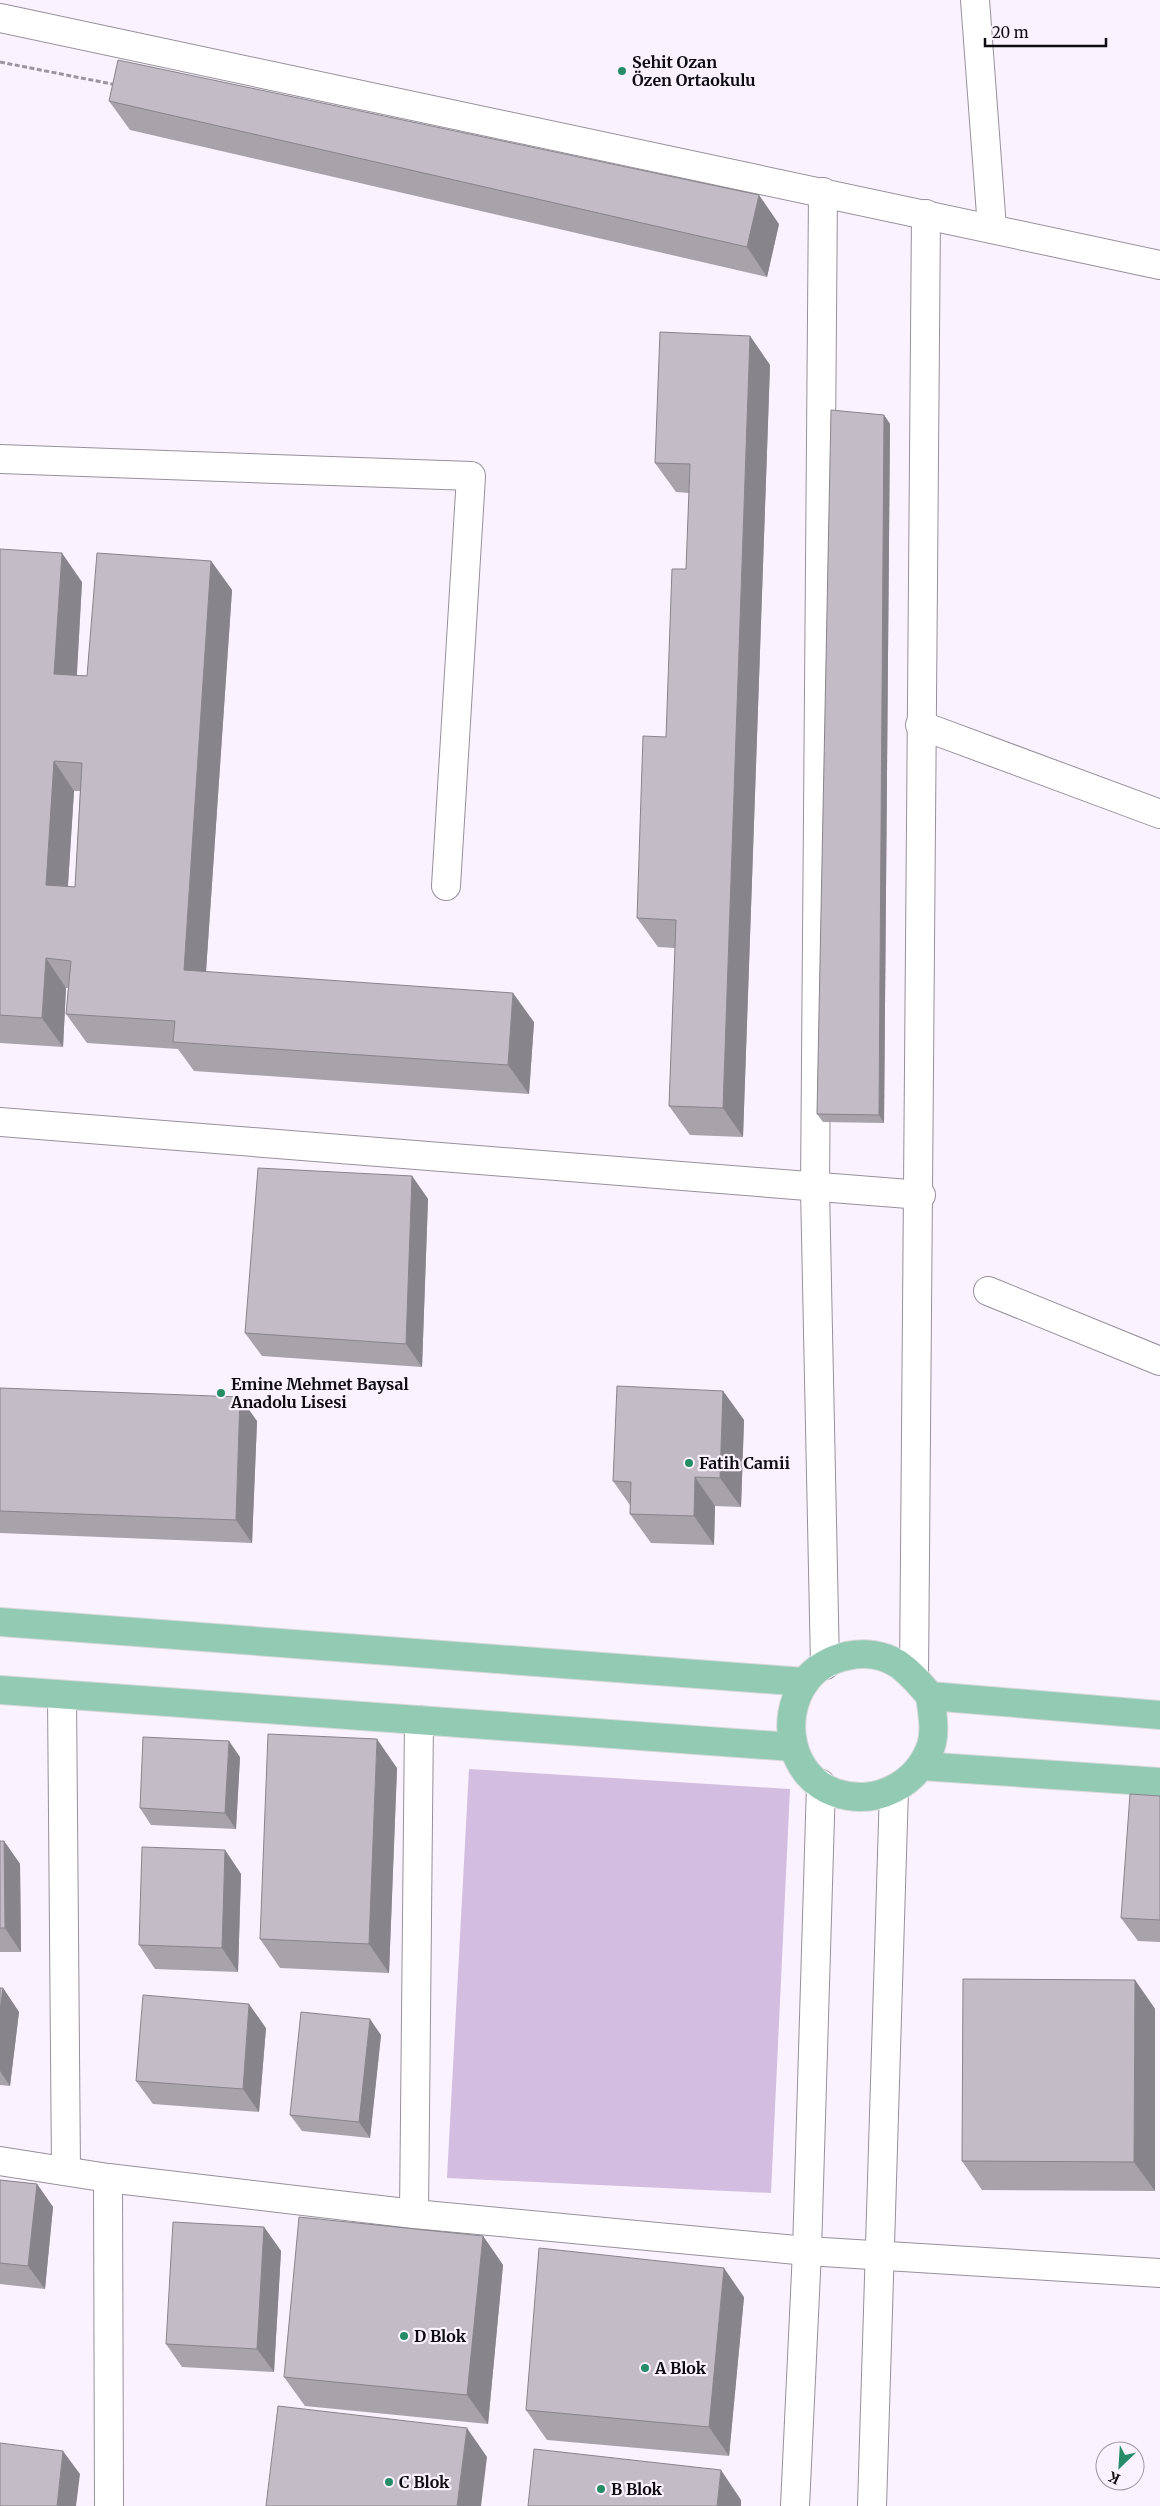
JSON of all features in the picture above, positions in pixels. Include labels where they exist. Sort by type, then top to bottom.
[{"type":"main road","points":[[0,1622],[815,1674]]},
{"type":"main road","points":[[850,1655],[874,1656],[896,1663],[922,1687],[933,1720],[931,1744],[921,1766],[905,1783],[884,1794],[859,1798],[836,1792],[821,1784],[800,1762],[794,1747],[790,1717],[797,1695],[815,1674],[850,1655]]},
{"type":"main road","points":[[922,1687],[1160,1715]]},
{"type":"main road","points":[[0,1690],[794,1747]]},
{"type":"main road","points":[[921,1766],[1160,1782]]},
{"type":"street","points":[[974,0],[992,228]]},
{"type":"street","points":[[0,18],[1160,265]]},
{"type":"street","points":[[815,1674],[815,1188],[823,192]]},
{"type":"street","points":[[922,1687],[920,725],[926,214]]},
{"type":"street","points":[[0,459],[471,476],[446,886]]},
{"type":"street","points":[[920,725],[1160,814]]},
{"type":"street","points":[[0,1122],[921,1195]]},
{"type":"street","points":[[988,1291],[1160,1361]]},
{"type":"street","points":[[62,1695],[66,2172]]},
{"type":"street","points":[[414,2214],[419,1720]]},
{"type":"street","points":[[795,2506],[807,2250],[821,1784]]},
{"type":"street","points":[[872,2506],[894,1789]]},
{"type":"street","points":[[0,2161],[108,2178],[414,2214],[807,2250],[1160,2273]]},
{"type":"street","points":[[108,2178],[109,2506]]},
{"type":"path","points":[[0,62],[126,86]]},
{"type":"shaded area","points":[[469,1769],[790,1789],[771,2193],[447,2178]]},
{"type":"building","points":[[118,60],[759,195],[747,247],[109,101]]},
{"type":"building","points":[[660,332],[750,336],[723,1108],[669,1106],[676,920],[637,918],[643,736],[666,737],[672,569],[686,569],[690,464],[655,463]]},
{"type":"building","points":[[831,410],[884,415],[879,1115],[817,1114]]},
{"type":"building","points":[[0,549],[62,553],[54,674],[87,676],[97,553],[211,561],[184,970],[513,993],[508,1065],[173,1042],[175,1021],[66,1014],[71,961],[46,958],[42,1018],[0,1015]],"holes":[[[54,761],[82,763],[75,887],[46,885]]]},
{"type":"building","points":[[258,1168],[412,1176],[406,1344],[245,1333]]},
{"type":"building","name":"Fatih Camii","points":[[617,1386],[723,1391],[720,1478],[695,1477],[694,1516],[630,1514],[631,1482],[613,1481]]},
{"type":"building","name":"Emine Mehmet Baysal Anadolu Lisesi","points":[[0,1388],[240,1397],[236,1520],[0,1511]]},
{"type":"building","points":[[268,1734],[377,1739],[369,1944],[260,1939]]},
{"type":"building","points":[[143,1737],[229,1741],[225,1813],[140,1808]]},
{"type":"building","points":[[1130,1794],[1160,1796],[1160,1920],[1121,1918]]},
{"type":"building","points":[[0,1841],[4,1841],[5,1928],[0,1928]]},
{"type":"building","points":[[142,1847],[225,1850],[222,1948],[139,1945]]},
{"type":"building","points":[[963,1979],[1135,1980],[1134,2162],[962,2161]]},
{"type":"building","points":[[0,1988],[3,1988],[0,2011]]},
{"type":"building","points":[[143,1995],[249,2004],[243,2089],[136,2081]]},
{"type":"building","points":[[301,2012],[370,2019],[359,2122],[290,2115]]},
{"type":"building","points":[[0,2180],[37,2184],[28,2266],[0,2263]]},
{"type":"building","name":"D Blok","points":[[299,2217],[483,2236],[467,2395],[284,2377]]},
{"type":"building","points":[[173,2222],[264,2227],[257,2349],[166,2344]]},
{"type":"building","name":"A Blok","points":[[539,2248],[724,2268],[709,2427],[526,2410]]},
{"type":"building","name":"C Blok","points":[[278,2406],[467,2428],[457,2506],[266,2506]]},
{"type":"building","points":[[0,2443],[63,2451],[57,2506],[0,2506]]},
{"type":"building","points":[[534,2449],[721,2470],[717,2506],[528,2506]]},
{"type":"place","name":"Şehit Ozan Özen Ortaokulu","points":[[622,71]]},
{"type":"place","name":"Emine Mehmet Baysal Anadolu Lisesi","points":[[221,1393]]},
{"type":"place","name":"Fatih Camii","points":[[689,1463]]},
{"type":"place","name":"D Blok","points":[[404,2336]]},
{"type":"place","name":"A Blok","points":[[645,2368]]},
{"type":"place","name":"C Blok","points":[[389,2482]]},
{"type":"place","name":"B Blok","points":[[601,2489]]}]
